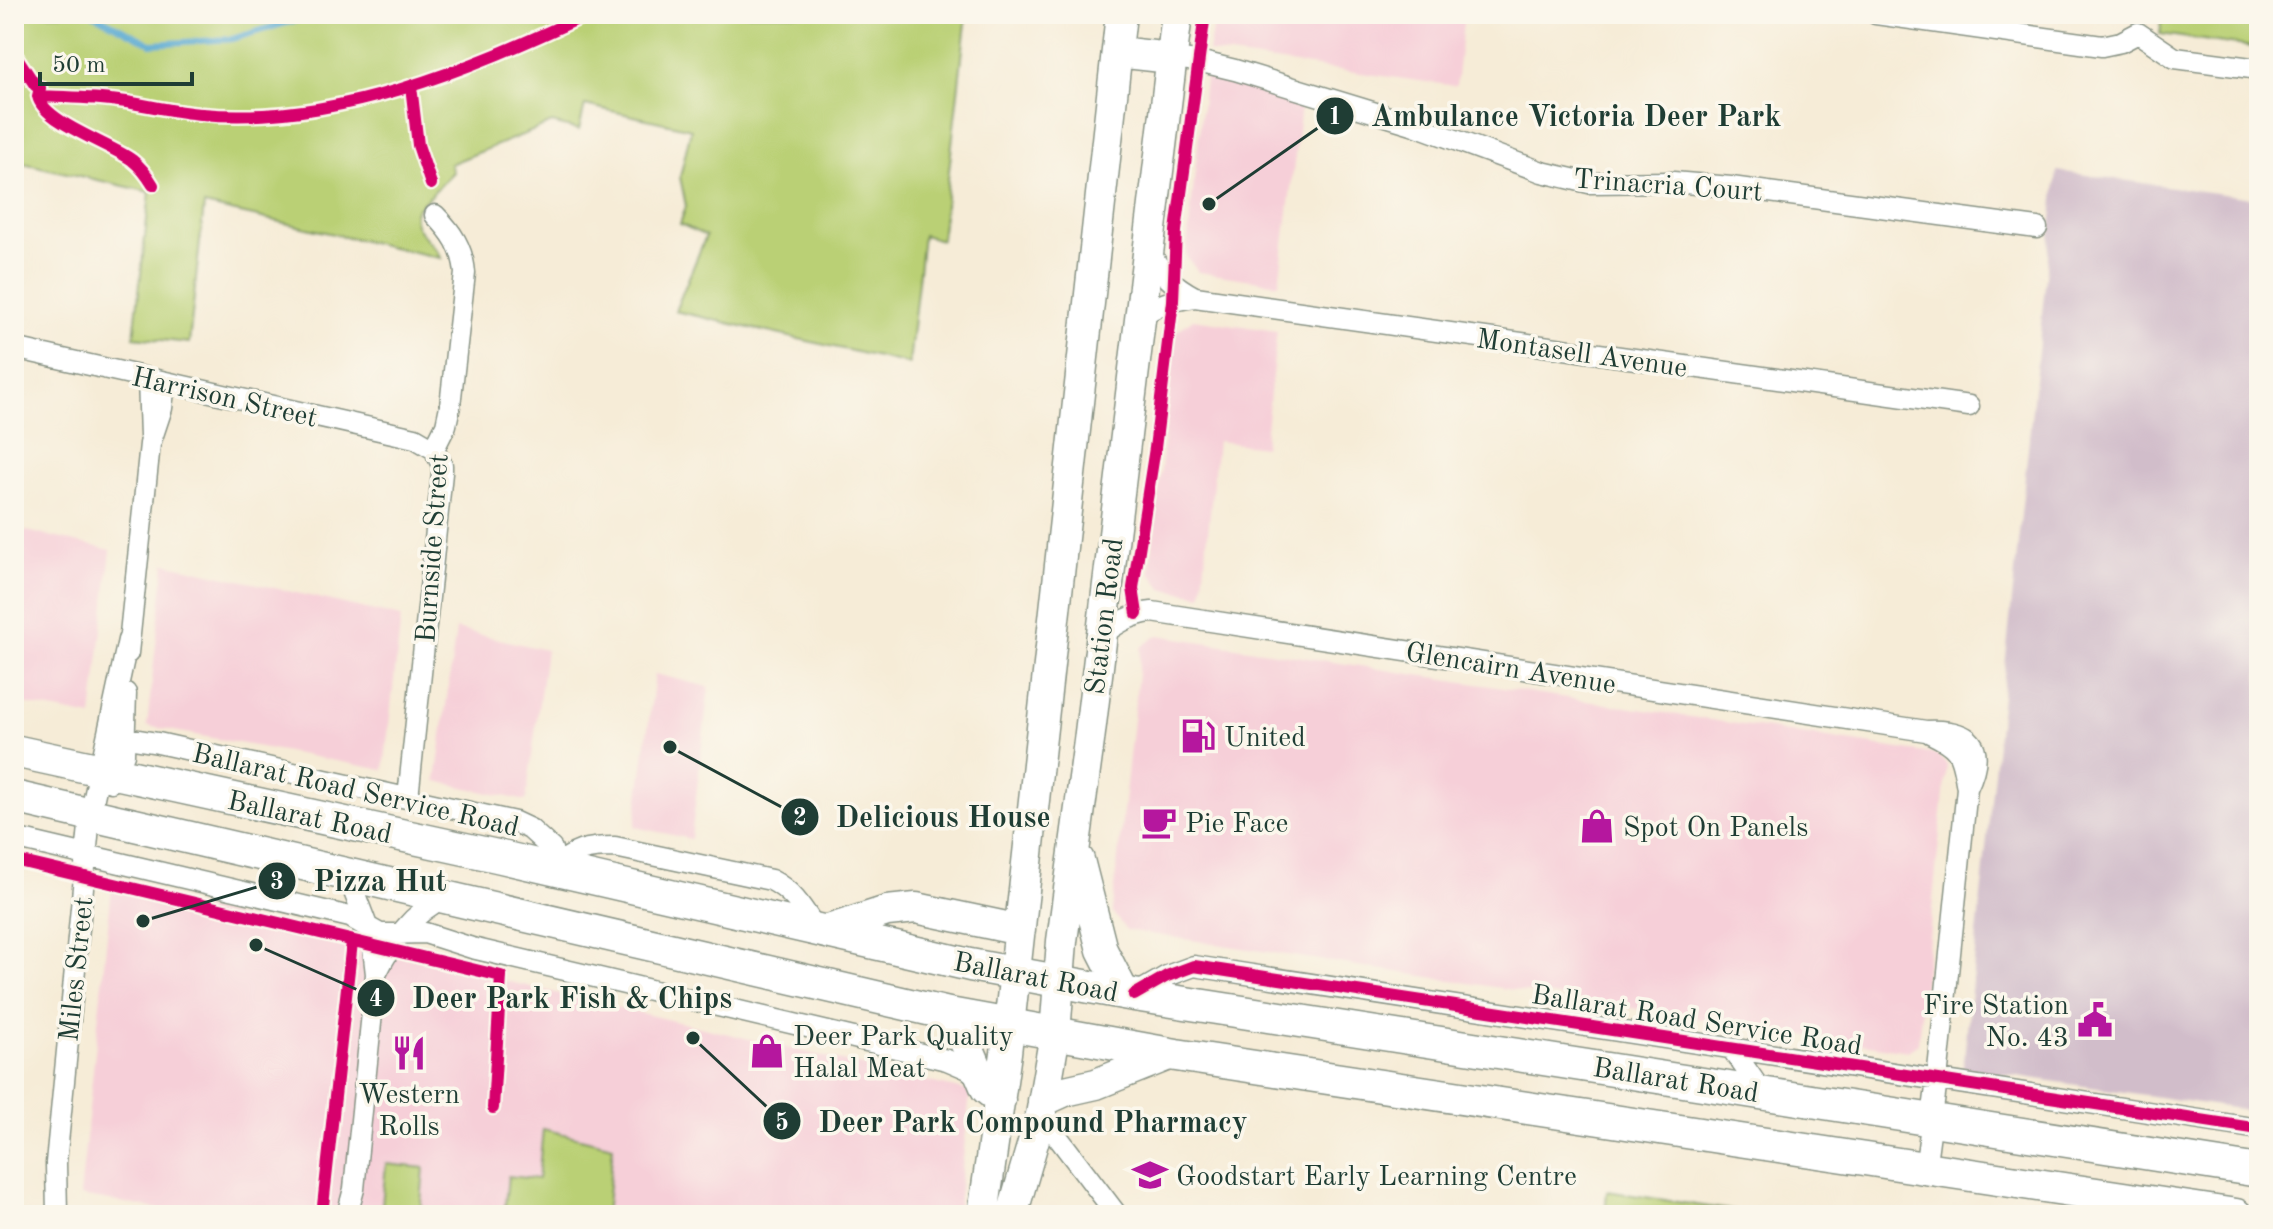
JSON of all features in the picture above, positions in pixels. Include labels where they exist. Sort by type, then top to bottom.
[{"type":"highway","name":"Ballarat Road","points":[[14,751],[1014,973],[1129,994],[2259,1171]]},
{"type":"highway","name":"Ballarat Road","points":[[14,797],[348,876],[888,997],[949,1014],[1055,1034],[1925,1170],[2236,1215]]},
{"type":"main road","name":"Station Road","points":[[983,1215],[992,1091],[1009,1025],[1121,14]]},
{"type":"main road","name":"Station Road","points":[[1012,1215],[1042,1108],[1055,1034],[1058,981],[1177,14]]},
{"type":"main road","points":[[1117,52],[1171,58]]},
{"type":"main road","points":[[1075,842],[1102,950],[1129,994]]},
{"type":"main road","points":[[820,930],[887,911],[916,908],[1020,930]]},
{"type":"main road","points":[[949,1014],[992,1091]]},
{"type":"main road","points":[[1042,1108],[1065,1091],[1096,1084],[1171,1054]]},
{"type":"street","points":[[1876,14],[2102,46],[2121,42],[2139,24],[2175,58],[2259,69]]},
{"type":"street","name":"Trinacria Court","points":[[1171,58],[1235,70],[1412,124],[1542,172],[1589,183],[1673,182],[1731,187],[2037,228]]},
{"type":"street","name":"Burnside Street","points":[[408,798],[442,473],[442,465],[434,449],[446,425],[450,406],[465,273],[456,239],[435,215]]},
{"type":"street","name":"Montasell Avenue","points":[[1149,248],[1156,265],[1167,279],[1195,297]]},
{"type":"street","name":"Montasell Avenue","points":[[1140,318],[1164,303],[1195,297],[1969,406]]},
{"type":"street","name":"Harrison Street","points":[[14,348],[415,438],[434,449]]},
{"type":"street","name":"Miles Street","points":[[57,1215],[56,1163],[90,816],[117,736],[150,444],[162,408],[157,381]]},
{"type":"street","name":"Glencairn Avenue","points":[[1101,635],[1123,620],[1152,612],[1926,731],[1954,746],[1959,754],[1967,788],[1925,1170]]},
{"type":"street","name":"Ballarat Road Service Road","points":[[117,736],[520,824],[552,849],[555,869]]},
{"type":"street","points":[[14,838],[350,917],[380,934],[429,934],[472,948],[947,1060],[968,1069],[992,1091]]},
{"type":"street","points":[[347,1215],[354,1189],[376,974],[367,925],[348,876]]},
{"type":"street","points":[[376,974],[389,946],[399,934],[428,906],[446,897]]},
{"type":"street","name":"Ballarat Road Service Road","points":[[1129,994],[1194,966],[2259,1129]]},
{"type":"street","name":"Ballarat Road Service Road","points":[[1732,1049],[1762,1092]]},
{"type":"street","points":[[1042,1108],[1117,1215]]},
{"type":"street","name":"Miles Street","points":[[44,1215],[56,1163]]},
{"type":"street","points":[[354,1189],[356,1215]]},
{"type":"shaded area","points":[[1215,14],[1464,14],[1456,86],[1208,52]]},
{"type":"shaded area","points":[[1206,70],[1302,99],[1279,284],[1198,272],[1186,256]]},
{"type":"shaded area","points":[[2057,171],[2259,199],[2259,1112],[1963,1068]]},
{"type":"shaded area","points":[[1193,319],[1277,331],[1264,447],[1217,441],[1202,595],[1163,589],[1150,571],[1176,332]]},
{"type":"shaded area","points":[[14,528],[111,550],[92,717],[14,702]]},
{"type":"shaded area","points":[[165,563],[401,617],[384,770],[147,726]]},
{"type":"shaded area","points":[[456,629],[546,650],[526,801],[436,781]]},
{"type":"shaded area","points":[[1158,635],[1938,755],[1947,765],[1918,1043],[1908,1051],[1126,930],[1112,912],[1141,647]]},
{"type":"shaded area","points":[[655,674],[709,687],[691,839],[635,827]]},
{"type":"shaded area","points":[[112,887],[968,1091],[957,1215],[196,1215],[80,1196]]},
{"type":"green space","points":[[14,14],[967,14],[941,240],[923,235],[909,364],[675,311],[706,236],[680,224],[686,206],[680,177],[691,129],[585,105],[579,130],[552,123],[450,164],[453,172],[416,210],[415,217],[419,229],[441,258],[204,205],[189,343],[134,337],[150,192],[14,161]]},
{"type":"green space","points":[[2163,14],[2259,14],[2259,48],[2160,34]]},
{"type":"green space","points":[[543,1129],[613,1146],[606,1215],[504,1215],[508,1176],[538,1179]]},
{"type":"green space","points":[[386,1164],[424,1168],[420,1215],[381,1215]]},
{"type":"green space","points":[[1607,1191],[1760,1215],[1605,1215]]},
{"type":"waterway","points":[[93,14],[151,44],[232,39],[316,14]]},
{"type":"cycle path","points":[[14,53],[40,88],[38,96],[111,100],[202,114],[252,115],[302,111],[401,89],[497,55],[588,14]]},
{"type":"cycle path","points":[[1137,614],[1133,588],[1155,448],[1173,301],[1176,231],[1205,14]]},
{"type":"cycle path","points":[[411,86],[418,145],[431,184]]},
{"type":"cycle path","points":[[38,96],[52,115],[132,160],[153,185]]},
{"type":"cycle path","points":[[14,860],[501,976],[493,1108]]},
{"type":"cycle path","points":[[322,1215],[352,942]]},
{"type":"cycle path","points":[[1134,995],[1167,976],[1194,966],[2259,1129]]},
{"type":"place","name":"Ambulance Victoria Deer Park","points":[[1209,204]]},
{"type":"place","name":"United","points":[[1198,736]]},
{"type":"place","name":"Delicious House","points":[[670,747]]},
{"type":"place","name":"Pie Face","points":[[1159,822]]},
{"type":"place","name":"Spot On Panels","points":[[1597,826]]},
{"type":"place","name":"Pizza Hut","points":[[143,921]]},
{"type":"place","name":"Deer Park Fish & Chips","points":[[256,945]]},
{"type":"place","name":"Fire Station No. 43","points":[[2095,1020]]},
{"type":"place","name":"Deer Park Compound Pharmacy","points":[[693,1038]]},
{"type":"place","name":"Deer Park Quality Halal Meat","points":[[767,1051]]},
{"type":"place","name":"Western Rolls","points":[[409,1053]]},
{"type":"place","name":"Goodstart Early Learning Centre","points":[[1150,1175]]}]
